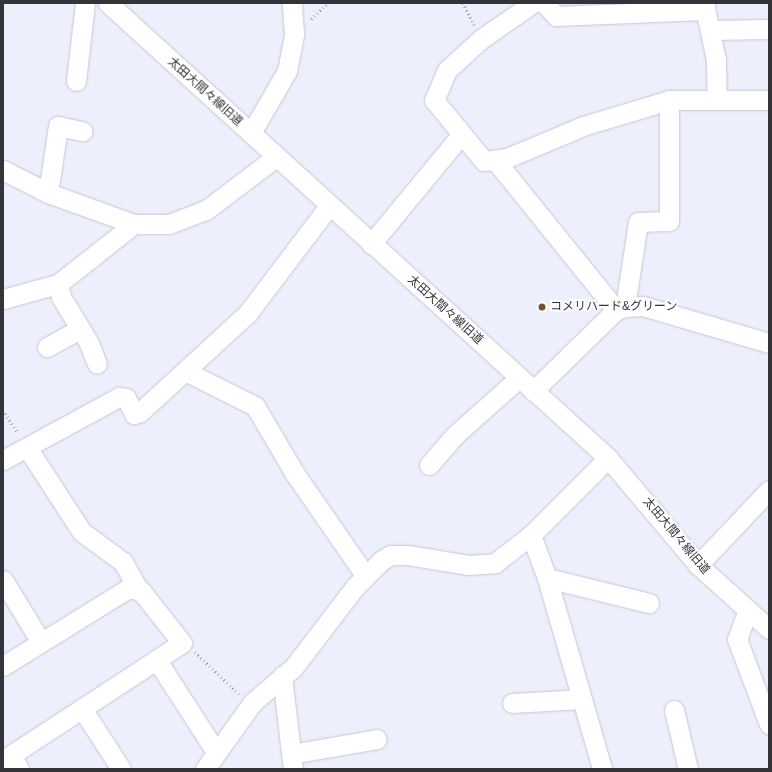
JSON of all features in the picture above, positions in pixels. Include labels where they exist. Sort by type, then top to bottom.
[{"type":"street","points":[[76,81],[85,3]]},
{"type":"street","name":"太田大間々線旧道","points":[[108,3],[371,244],[608,458],[698,565],[747,612],[769,629]]},
{"type":"street","points":[[251,133],[287,71],[294,34],[292,3]]},
{"type":"street","points":[[533,3],[481,39],[447,70],[434,100],[460,136],[484,162],[507,158],[583,126],[669,100],[769,100]]},
{"type":"street","points":[[544,3],[556,16],[705,6],[711,30],[717,99]]},
{"type":"street","points":[[711,30],[769,29]]},
{"type":"street","points":[[533,391],[621,308],[638,222],[669,221],[669,100]]},
{"type":"street","points":[[48,193],[58,126],[82,131]]},
{"type":"street","points":[[371,244],[460,136]]},
{"type":"street","points":[[3,170],[48,193],[134,224],[169,224],[192,217],[276,157]]},
{"type":"street","points":[[495,160],[621,308]]},
{"type":"street","points":[[3,460],[28,449],[119,397],[126,398],[134,414],[140,412],[248,313],[330,206]]},
{"type":"street","points":[[3,299],[58,284],[134,224]]},
{"type":"street","points":[[58,284],[61,297],[80,329],[97,364]]},
{"type":"street","points":[[621,308],[643,306],[769,343]]},
{"type":"street","points":[[47,347],[80,329]]},
{"type":"street","points":[[185,371],[255,406],[295,474],[365,575]]},
{"type":"street","points":[[429,465],[456,434],[519,378]]},
{"type":"street","points":[[11,761],[83,710],[158,662],[182,643],[138,589],[123,562],[82,532],[28,449]]},
{"type":"street","points":[[205,769],[252,702],[293,668],[365,575],[391,555],[489,566],[531,535],[608,458]]},
{"type":"street","points":[[698,565],[769,490]]},
{"type":"street","points":[[531,535],[547,578],[602,769]]},
{"type":"street","points":[[547,578],[649,603]]},
{"type":"street","points":[[3,580],[41,642]]},
{"type":"street","points":[[3,666],[129,588],[138,589]]},
{"type":"street","points":[[747,612],[737,639],[769,724]]},
{"type":"street","points":[[158,662],[216,752]]},
{"type":"street","points":[[282,676],[292,761],[377,739]]},
{"type":"street","points":[[512,703],[582,699]]},
{"type":"street","points":[[83,710],[121,769]]},
{"type":"street","points":[[674,710],[688,769]]},
{"type":"path","points":[[463,3],[481,39]]},
{"type":"path","points":[[3,410],[28,449]]},
{"type":"path","points":[[182,643],[188,645],[234,692],[252,702]]},
{"type":"place","name":"コメリハード&グリーン","points":[[542,307]]}]
